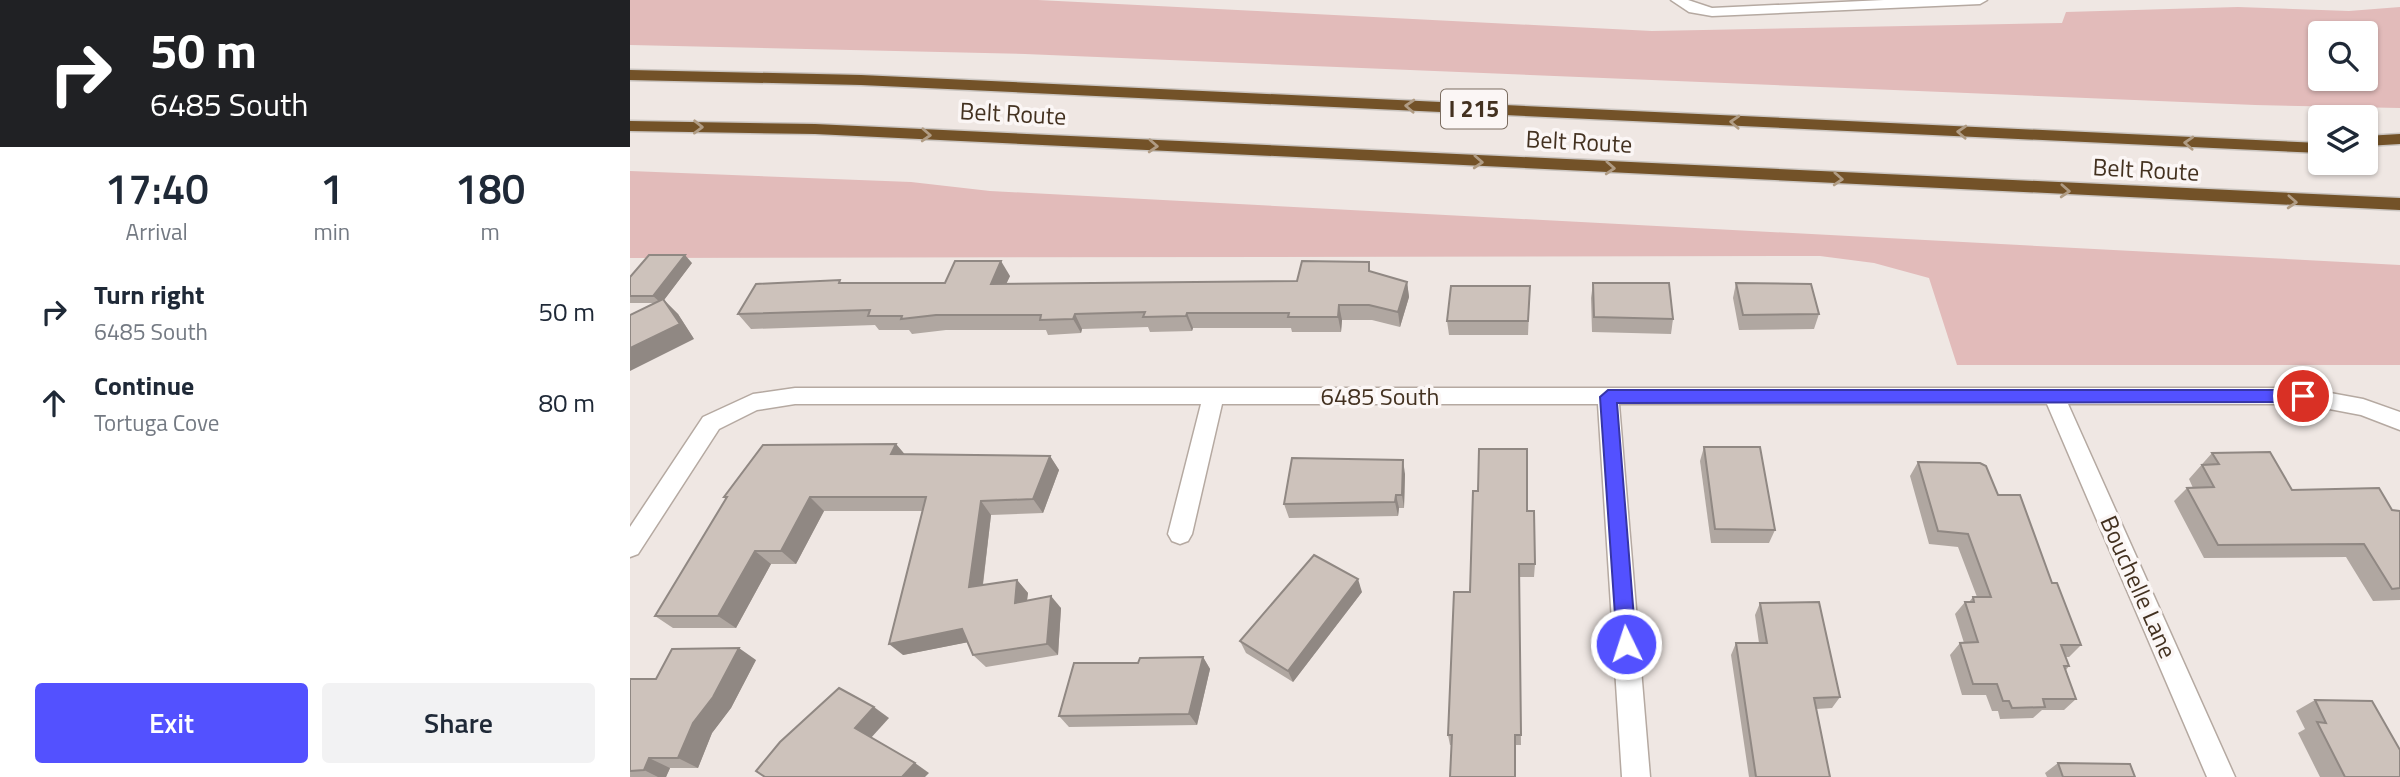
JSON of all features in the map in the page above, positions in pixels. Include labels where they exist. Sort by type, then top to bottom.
[{"type":"highway","name":"Belt Route","points":[[630,75],[875,80],[2258,147],[2308,146]]},
{"type":"highway","name":"Belt Route","points":[[630,126],[815,129],[2285,201],[2400,204]]},
{"type":"highway","points":[[2378,140],[2400,139]]},
{"type":"highway","points":[[2378,149],[2400,150]]},
{"type":"street","points":[[1682,3],[1712,12],[1980,0]]},
{"type":"street","name":"6485 South","points":[[630,547],[711,423],[753,402],[795,396],[2303,396],[2362,407],[2400,421]]},
{"type":"street","points":[[1180,534],[1213,397]]},
{"type":"street","points":[[1608,397],[1636,777]]},
{"type":"street","name":"Bouchelle Lane","points":[[2054,397],[2221,777]]},
{"type":"shaded area","points":[[630,0],[1038,0],[1652,31],[2062,23],[2066,12],[2238,7],[2349,11],[2400,7],[2400,108],[2378,108],[2378,105],[2255,105],[1025,54],[630,45]]},
{"type":"shaded area","points":[[630,171],[911,182],[990,191],[2400,265],[2400,365],[1957,365],[1929,278],[1874,263],[1820,256],[630,258]]},
{"type":"building","points":[[649,255],[685,255],[653,296],[630,296],[630,277]]},
{"type":"building","points":[[955,261],[1001,261],[991,284],[1297,281],[1302,261],[1369,262],[1369,271],[1407,282],[1398,312],[1369,305],[1339,305],[1338,317],[1288,317],[1289,313],[1187,313],[1186,316],[1143,317],[1145,312],[1075,314],[1073,319],[1040,320],[1041,315],[936,315],[901,319],[902,316],[868,316],[870,310],[738,314],[756,284],[840,280],[839,283],[945,283]]},
{"type":"building","points":[[1593,283],[1669,283],[1673,319],[1594,317]]},
{"type":"building","points":[[1736,283],[1811,284],[1819,314],[1743,315]]},
{"type":"building","points":[[1451,286],[1530,286],[1528,321],[1447,321]]},
{"type":"building","points":[[663,299],[680,324],[630,348],[630,315]]},
{"type":"building","points":[[896,444],[891,454],[1050,456],[1033,499],[981,501],[969,587],[1017,580],[1015,603],[1051,596],[1047,644],[973,655],[962,629],[889,644],[926,497],[810,497],[781,551],[755,551],[718,616],[655,616],[727,497],[724,497],[763,445]]},
{"type":"building","points":[[1704,447],[1760,447],[1775,530],[1715,529]]},
{"type":"building","points":[[1479,449],[1527,449],[1527,511],[1534,511],[1535,564],[1519,564],[1521,735],[1515,735],[1515,777],[1450,777],[1452,735],[1448,735],[1454,592],[1470,592],[1473,491],[1478,491]]},
{"type":"building","points":[[2270,452],[2292,490],[2379,488],[2392,510],[2400,511],[2400,588],[2392,589],[2364,544],[2218,545],[2187,488],[2214,487],[2202,465],[2219,464],[2212,453]]},
{"type":"building","points":[[1292,458],[1403,460],[1402,495],[1396,495],[1395,502],[1284,504]]},
{"type":"building","points":[[1918,462],[1980,463],[1986,466],[1998,495],[2020,495],[2052,583],[2057,583],[2081,645],[2061,645],[2069,666],[2064,666],[2076,699],[2043,699],[2045,707],[2012,708],[2009,701],[2003,701],[1997,684],[1973,684],[1960,643],[1978,642],[1965,602],[1974,602],[1973,597],[1991,597],[1968,534],[1938,531]]},
{"type":"building","points":[[1314,555],[1358,579],[1288,671],[1240,641]]},
{"type":"building","points":[[1819,602],[1840,697],[1814,698],[1830,777],[1756,777],[1736,643],[1767,643],[1760,603]]},
{"type":"building","points":[[739,648],[713,697],[693,723],[678,758],[649,758],[644,770],[630,771],[630,679],[656,679],[672,649]]},
{"type":"building","points":[[1203,657],[1189,714],[1059,716],[1074,663],[1138,663],[1140,658]]},
{"type":"building","points":[[839,688],[874,707],[855,728],[915,763],[902,777],[765,777],[756,771],[780,742]]},
{"type":"building","points":[[2315,700],[2372,701],[2400,750],[2400,777],[2345,777],[2317,722],[2326,723]]},
{"type":"building","points":[[2058,763],[2130,764],[2135,777],[2063,777]]},
{"type":"route","points":[[1626,644],[1608,397],[2303,396]]}]
